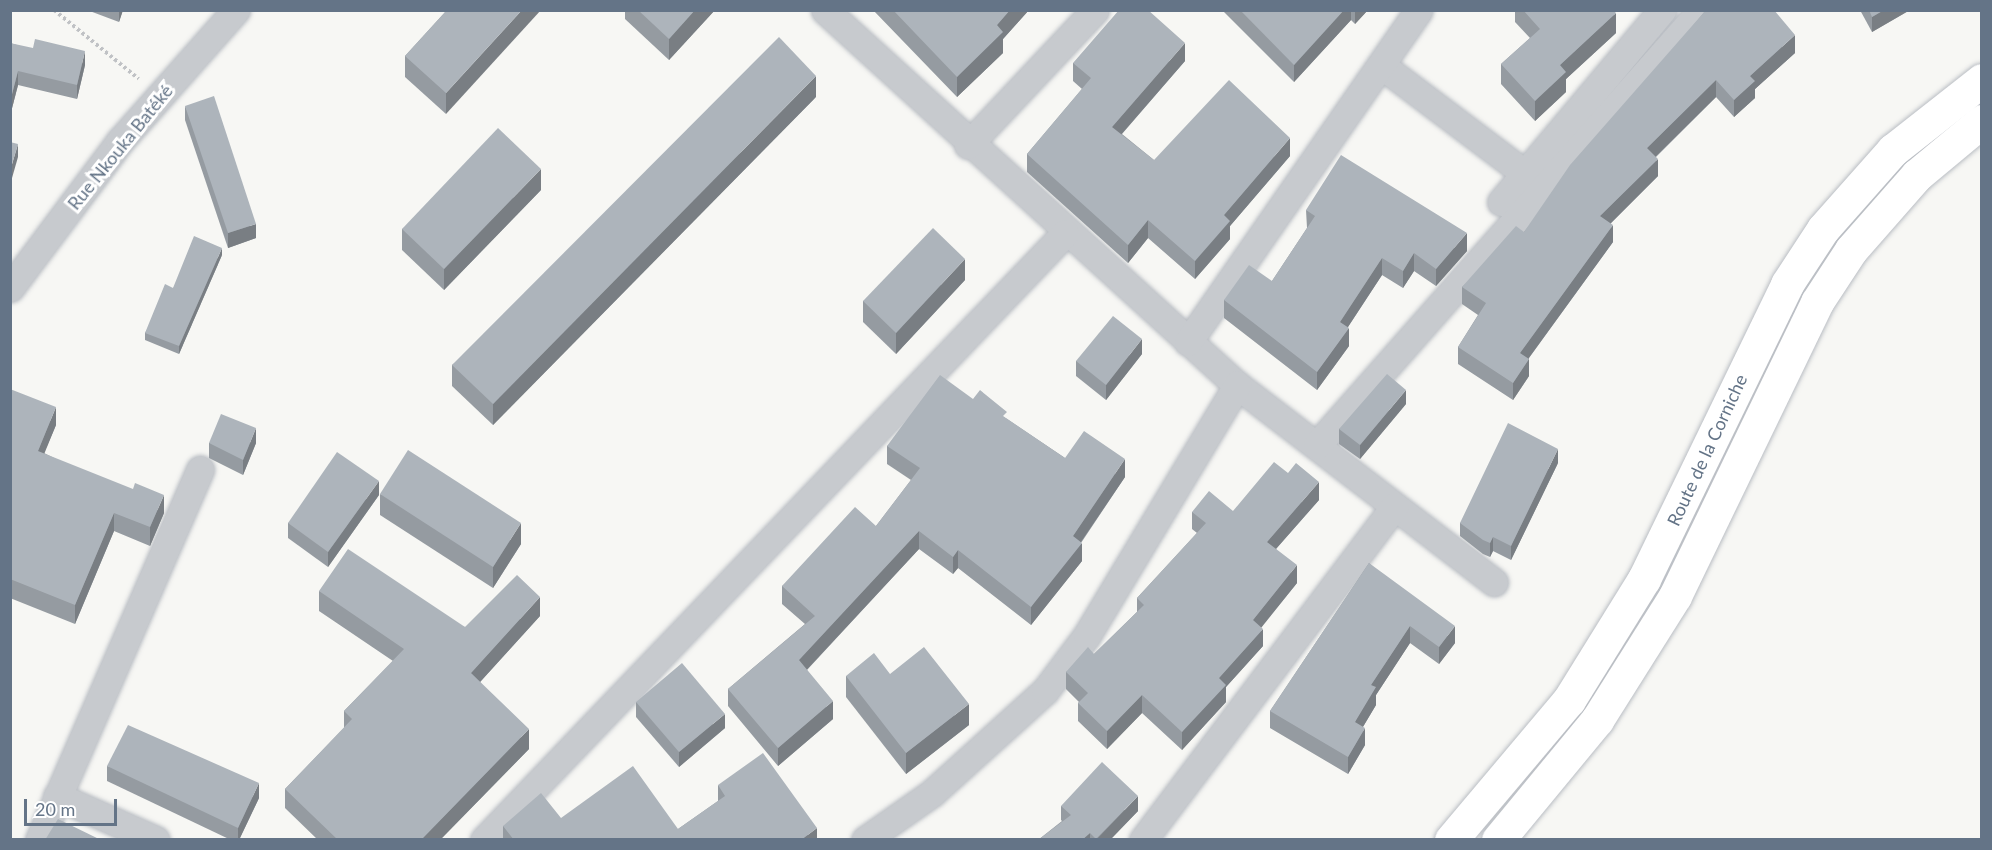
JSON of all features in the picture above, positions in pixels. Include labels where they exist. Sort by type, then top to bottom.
[{"type":"main road","name":"Route de la Corniche","points":[[1451,840],[1569,700],[1644,579],[1787,284],[1823,229],[1893,150],[1982,80]]},
{"type":"main road","name":"Route de la Corniche","points":[[1498,840],[1597,720],[1675,596],[1817,302],[1851,250],[1917,175],[1982,121]]},
{"type":"street","name":"Rue Nkouka Batéké","points":[[10,288],[160,96],[236,10]]},
{"type":"street","points":[[825,10],[1065,234],[1237,385],[1494,582]]},
{"type":"street","points":[[968,145],[1095,10]]},
{"type":"street","points":[[1188,342],[1419,10]]},
{"type":"street","points":[[1317,445],[1534,179],[1662,10]]},
{"type":"street","points":[[1501,202],[1534,179],[1701,10]]},
{"type":"street","points":[[1382,65],[1534,179]]},
{"type":"street","points":[[484,840],[1065,234]]},
{"type":"street","points":[[865,840],[932,793],[1045,691],[1087,635],[1237,385]]},
{"type":"street","points":[[39,840],[200,470]]},
{"type":"street","points":[[1143,840],[1395,506]]},
{"type":"street","points":[[57,796],[156,840]]},
{"type":"path","points":[[58,11],[160,96]]},
{"type":"building","points":[[447,10],[522,10],[446,93],[405,56]]},
{"type":"building","points":[[638,10],[695,10],[669,39]]},
{"type":"building","points":[[893,10],[1010,10],[997,25],[1003,32],[957,77]]},
{"type":"building","points":[[1119,10],[1148,10],[1185,43],[1112,127],[1154,160],[1229,80],[1290,138],[1224,215],[1230,221],[1195,261],[1148,220],[1128,245],[1027,154],[1091,78],[1073,63]]},
{"type":"building","points":[[1240,10],[1344,10],[1294,65]]},
{"type":"building","points":[[1523,10],[1613,10],[1616,13],[1560,65],[1566,72],[1535,101],[1501,64],[1540,29]]},
{"type":"building","points":[[1706,10],[1774,10],[1795,35],[1750,76],[1755,81],[1734,100],[1716,80],[1647,148],[1658,159],[1600,216],[1613,225],[1520,353],[1529,359],[1513,383],[1458,347],[1486,303],[1462,287],[1516,226],[1524,232],[1570,165]]},
{"type":"building","points":[[1869,10],[1884,10],[1872,17]]},
{"type":"building","points":[[779,37],[816,76],[493,404],[452,365]]},
{"type":"building","points":[[35,39],[85,51],[77,85],[18,71],[10,102],[10,43],[33,48]]},
{"type":"building","points":[[214,96],[256,224],[228,233],[185,106]]},
{"type":"building","points":[[498,128],[541,169],[444,269],[402,229]]},
{"type":"building","points":[[10,142],[18,144],[10,171]]},
{"type":"building","points":[[1341,155],[1467,233],[1436,269],[1414,253],[1403,271],[1382,258],[1340,322],[1349,328],[1317,372],[1224,300],[1249,265],[1272,281],[1315,216],[1306,210]]},
{"type":"building","points":[[933,228],[965,259],[896,333],[863,301]]},
{"type":"building","points":[[194,236],[222,248],[179,346],[145,333],[165,284],[173,288]]},
{"type":"building","points":[[1113,316],[1142,339],[1106,385],[1076,361]]},
{"type":"building","points":[[1387,374],[1406,390],[1360,445],[1339,429]]},
{"type":"building","points":[[940,375],[973,399],[980,390],[1007,412],[1003,416],[1065,458],[1084,431],[1125,459],[1073,536],[1082,543],[1031,607],[958,550],[953,557],[919,531],[799,660],[833,701],[778,748],[728,689],[815,616],[782,586],[855,507],[876,526],[920,468],[887,446]]},
{"type":"building","points":[[10,389],[56,407],[38,451],[133,489],[135,483],[164,495],[150,527],[114,513],[75,605],[10,579]]},
{"type":"building","points":[[221,414],[256,428],[243,460],[209,443]]},
{"type":"building","points":[[1508,423],[1558,449],[1511,546],[1493,537],[1490,543],[1483,540],[1460,523]]},
{"type":"building","points":[[408,450],[521,523],[493,567],[380,494]]},
{"type":"building","points":[[337,452],[379,481],[328,552],[288,523]]},
{"type":"building","points":[[1274,462],[1288,473],[1296,463],[1319,482],[1267,542],[1297,565],[1253,620],[1263,629],[1219,678],[1226,685],[1182,732],[1142,695],[1107,731],[1078,703],[1088,693],[1066,672],[1088,647],[1094,654],[1144,605],[1137,598],[1206,523],[1192,512],[1209,491],[1233,511]]},
{"type":"building","points":[[348,549],[465,627],[517,575],[540,597],[471,673],[529,729],[421,840],[338,840],[285,789],[352,719],[344,711],[404,649],[319,591]]},
{"type":"building","points":[[1369,563],[1455,626],[1439,647],[1410,626],[1371,685],[1376,687],[1355,722],[1365,728],[1348,757],[1270,711]]},
{"type":"building","points":[[924,647],[969,704],[906,753],[846,676],[874,653],[890,674]]},
{"type":"building","points":[[682,663],[725,714],[679,752],[636,702]]},
{"type":"building","points":[[128,725],[259,783],[238,828],[107,766]]},
{"type":"building","points":[[763,753],[817,828],[801,840],[514,840],[503,826],[541,793],[561,818],[633,766],[678,829],[725,796],[718,785]]},
{"type":"building","points":[[1102,762],[1138,796],[1096,839],[1090,833],[1082,840],[1038,840],[1071,815],[1061,806]]},
{"type":"building","points":[[58,819],[101,840],[45,840]]}]
